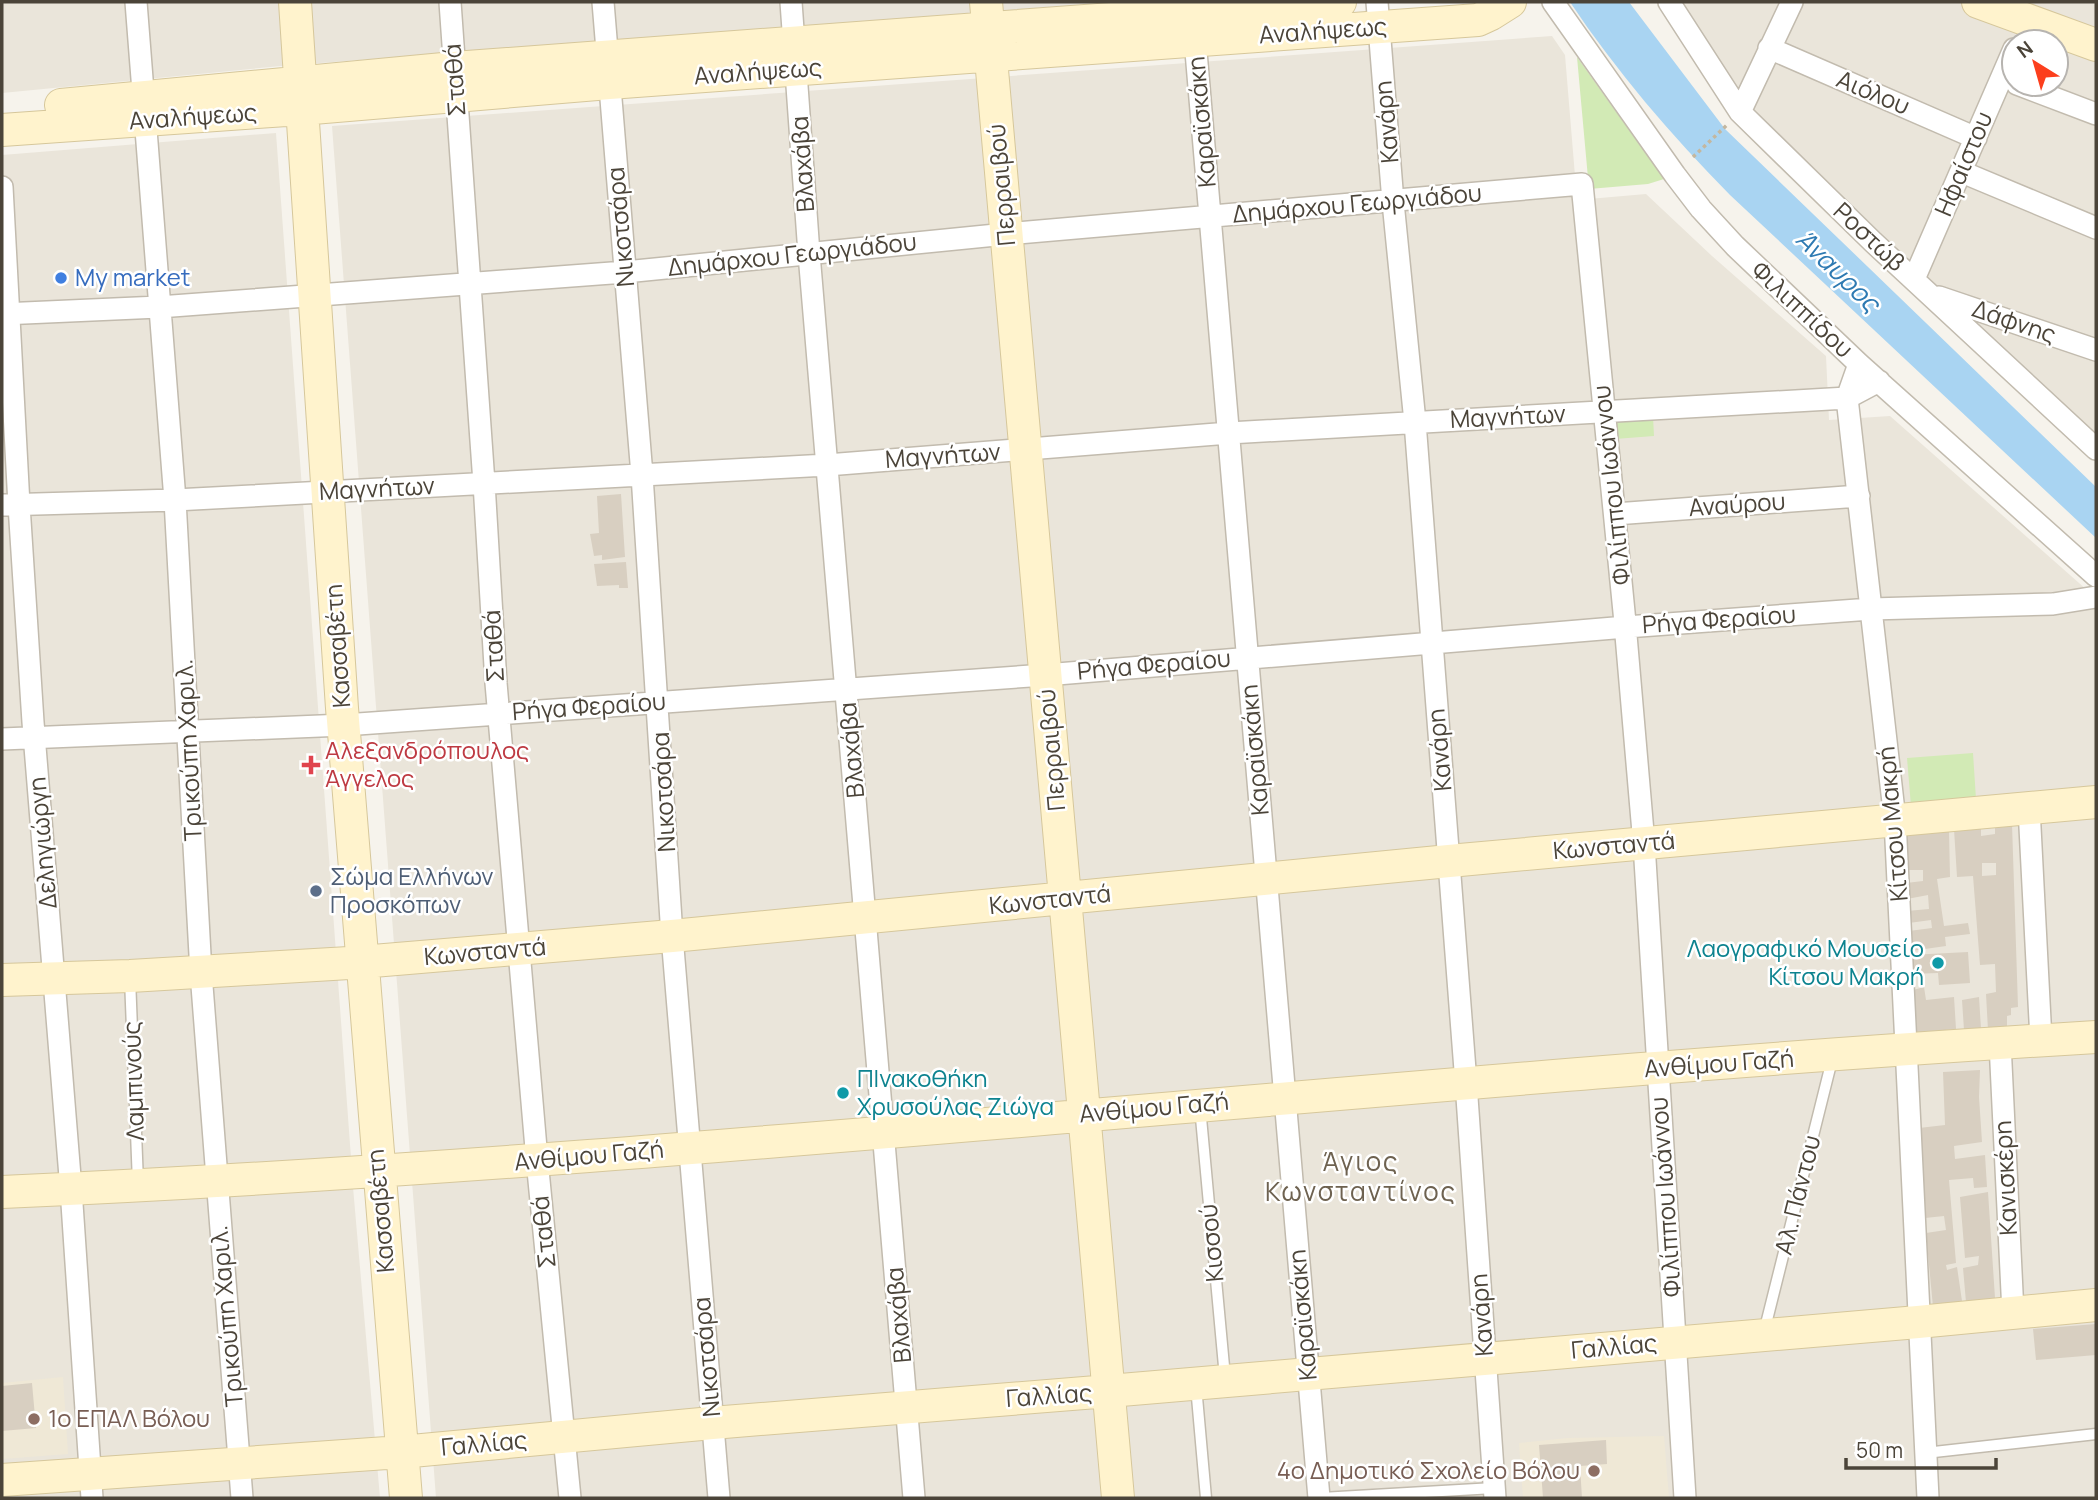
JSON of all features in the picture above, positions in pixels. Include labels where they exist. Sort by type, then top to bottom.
[{"type":"street","name":"Τρικούπη Χαριλ.","points":[[136,2],[175,500],[201,972],[242,1498]]},
{"type":"street","name":"Κασσαβέτη","points":[[295,2],[313,297],[361,962],[406,1498]]},
{"type":"street","name":"Σταθά","points":[[450,2],[498,713],[570,1498]]},
{"type":"street","name":"Νικοτσάρα","points":[[603,2],[659,703],[672,936],[719,1498]]},
{"type":"street","name":"Βλαχάβα","points":[[791,2],[809,254],[914,1498]]},
{"type":"street","name":"Αναλήψεως","points":[[1194,18],[1340,2]]},
{"type":"street","name":"Αναλήψεως","points":[[2,130],[145,108],[795,56],[988,28],[1194,18],[1378,14],[1478,20],[1510,2]]},
{"type":"street","name":"Φιλιππίδου","points":[[1553,2],[1701,209],[1762,274],[2096,576]]},
{"type":"street","name":"Ροστώβ","points":[[1670,2],[1735,117],[2096,449]]},
{"type":"street","points":[[1735,117],[1792,2]]},
{"type":"street","points":[[1978,2],[2096,45]]},
{"type":"street","name":"Κανάρη","points":[[1378,14],[1415,422],[1466,1083],[1494,1493]]},
{"type":"street","name":"Καραϊσκάκη","points":[[1194,18],[1320,1498]]},
{"type":"street","name":"Περραιβού","points":[[988,28],[1118,1498]]},
{"type":"street","name":"Αιόλου","points":[[1769,48],[1976,138]]},
{"type":"street","name":"Ηφαίστου","points":[[1914,279],[1976,138],[2001,98]]},
{"type":"street","points":[[2054,98],[2096,114]]},
{"type":"street","name":"Αναλήψεως","points":[[2,109],[145,108]]},
{"type":"street","points":[[1962,172],[2096,228]]},
{"type":"street","name":"Δημάρχου Γεωργιάδου","points":[[5,314],[313,297],[625,272],[1006,234],[1582,184]]},
{"type":"street","name":"Φιλίππου Ιωάννου","points":[[1582,184],[1626,627],[1644,844],[1685,1498]]},
{"type":"street","name":"Δεληγιώργη","points":[[2,187],[10,505],[34,738],[92,1486]]},
{"type":"street","name":"Δάφνης","points":[[1931,295],[2096,350]]},
{"type":"street","name":"Κίτσου Μακρή","points":[[1859,364],[1847,398],[1895,820],[1928,1498]]},
{"type":"street","name":"Μαγνήτων","points":[[10,505],[175,500],[827,465],[1229,433],[1847,398],[1879,381]]},
{"type":"street","name":"Αναύρου","points":[[1615,514],[1859,496]]},
{"type":"street","name":"Ρήγα Φεραίου","points":[[2,738],[344,725],[1045,675],[1871,609],[2053,604],[2096,597]]},
{"type":"street","name":"Κωνσταντά","points":[[2,980],[130,976],[361,962],[672,936],[2096,802]]},
{"type":"street","points":[[2029,808],[2042,1040]]},
{"type":"street","name":"Ανθίμου Γαζή","points":[[2,1192],[378,1172],[1285,1097],[2096,1037]]},
{"type":"street","name":"Κανισκέρη","points":[[2000,1043],[2013,1313]]},
{"type":"street","name":"Γαλλίας","points":[[2,1480],[92,1486],[239,1464],[2096,1305]]},
{"type":"lane","name":"Λαμπινούς","points":[[130,976],[138,1185]]},
{"type":"lane","name":"Αλ. Πάντου","points":[[1763,1335],[1833,1055]]},
{"type":"lane","name":"Κισσού","points":[[1200,1105],[1211,1382],[1206,1498]]},
{"type":"lane","points":[[1925,1453],[2096,1434]]},
{"type":"lane","points":[[1320,1498],[1494,1493]]},
{"type":"path","points":[[1693,157],[1735,117]]},
{"type":"shaded area","points":[[2,2],[1114,2],[281,66],[2,93]]},
{"type":"shaded area","points":[[1682,2],[2096,2],[2096,438],[1893,248],[1752,111],[1737,92]]},
{"type":"shaded area","points":[[1552,36],[1565,55],[1577,200],[1646,194],[1826,356],[1829,420],[1890,416],[2096,598],[2096,1498],[436,1498],[332,126]]},
{"type":"shaded area","points":[[276,133],[351,1158],[2,1180],[2,155]]},
{"type":"shaded area","points":[[353,1187],[380,1498],[2,1498],[2,1206]]},
{"type":"shaded area","name":"1o ΕΠΑΛ Βόλου","points":[[63,1377],[68,1454],[2,1459],[2,1383]]},
{"type":"shaded area","name":"4ο Δημοτικό Σχολείο Βόλου","points":[[1664,1436],[1669,1498],[1523,1498],[1519,1443],[1567,1438]]},
{"type":"green space","points":[[1577,57],[1664,179],[1648,184],[1589,189]]},
{"type":"green space","points":[[1653,416],[1654,436],[1615,439],[1614,418]]},
{"type":"green space","points":[[1973,753],[1976,799],[1911,806],[1907,758]]},
{"type":"water","name":"Άναυρος","points":[[1570,2],[1629,2],[1725,129],[2096,487],[2096,538],[1730,195],[1645,102]]},
{"type":"building","points":[[621,494],[625,557],[602,560],[602,555],[594,556],[590,534],[599,533],[597,496]]},
{"type":"building","points":[[626,562],[628,588],[619,588],[619,585],[597,586],[594,564]]},
{"type":"building","points":[[2012,824],[2018,1007],[2011,1008],[2011,1015],[2007,1016],[2007,1027],[1988,1030],[1986,994],[1996,992],[1995,964],[1980,965],[1973,876],[1957,877],[1954,829],[1981,825],[1981,836],[1995,834],[1995,825]],"holes":[[[1982,863],[1996,863],[1996,875],[1982,876]]]},
{"type":"building","points":[[1949,831],[1950,877],[1937,879],[1944,926],[1968,923],[1970,934],[1945,937],[1946,946],[1911,951],[1909,931],[1932,928],[1931,920],[1909,923],[1907,911],[1929,909],[1928,895],[1907,899],[1906,883],[1923,881],[1923,870],[1904,870],[1903,834]]},
{"type":"building","points":[[1968,952],[1970,983],[1939,985],[1938,973],[1911,974],[1910,955]]},
{"type":"building","points":[[1924,987],[1926,1000],[1954,997],[1956,1029],[1914,1033],[1913,990]]},
{"type":"building","points":[[1979,997],[1981,1029],[1964,1030],[1962,1000]]},
{"type":"building","points":[[1980,1070],[1982,1142],[1954,1146],[1955,1159],[1985,1155],[1987,1187],[1974,1188],[1973,1178],[1949,1180],[1956,1263],[1946,1265],[1947,1270],[1957,1267],[1962,1301],[1933,1307],[1926,1233],[1946,1230],[1944,1216],[1925,1218],[1919,1128],[1945,1125],[1943,1072]]},
{"type":"building","points":[[1988,1192],[1995,1298],[1966,1302],[1963,1268],[1978,1265],[1979,1256],[1965,1258],[1960,1197]]},
{"type":"building","points":[[2096,1324],[2096,1355],[2036,1360],[2033,1329]]},
{"type":"building","points":[[32,1383],[36,1428],[2,1431],[2,1386]]},
{"type":"building","points":[[1606,1440],[1607,1464],[1580,1466],[1582,1498],[1543,1498],[1539,1445]]},
{"type":"place","name":"My market","points":[[61,278]]},
{"type":"place","name":"Αλεξανδρόπουλος Άγγελος","points":[[311,765]]},
{"type":"place","name":"Σώμα Ελλήνων Προσκόπων","points":[[316,891]]},
{"type":"place","name":"Λαογραφικό Μουσείο Κίτσου Μακρή","points":[[1938,963]]},
{"type":"place","name":"ΠΙνακοθήκη Χρυσούλας Ζιώγα","points":[[843,1093]]},
{"type":"place","name":"1o ΕΠΑΛ Βόλου","points":[[34,1419]]},
{"type":"place","name":"4ο Δημοτικό Σχολείο Βόλου","points":[[1594,1471]]},
{"type":"district","name":"Άγιος Κωνσταντίνος","points":[[1361,1177]]}]
